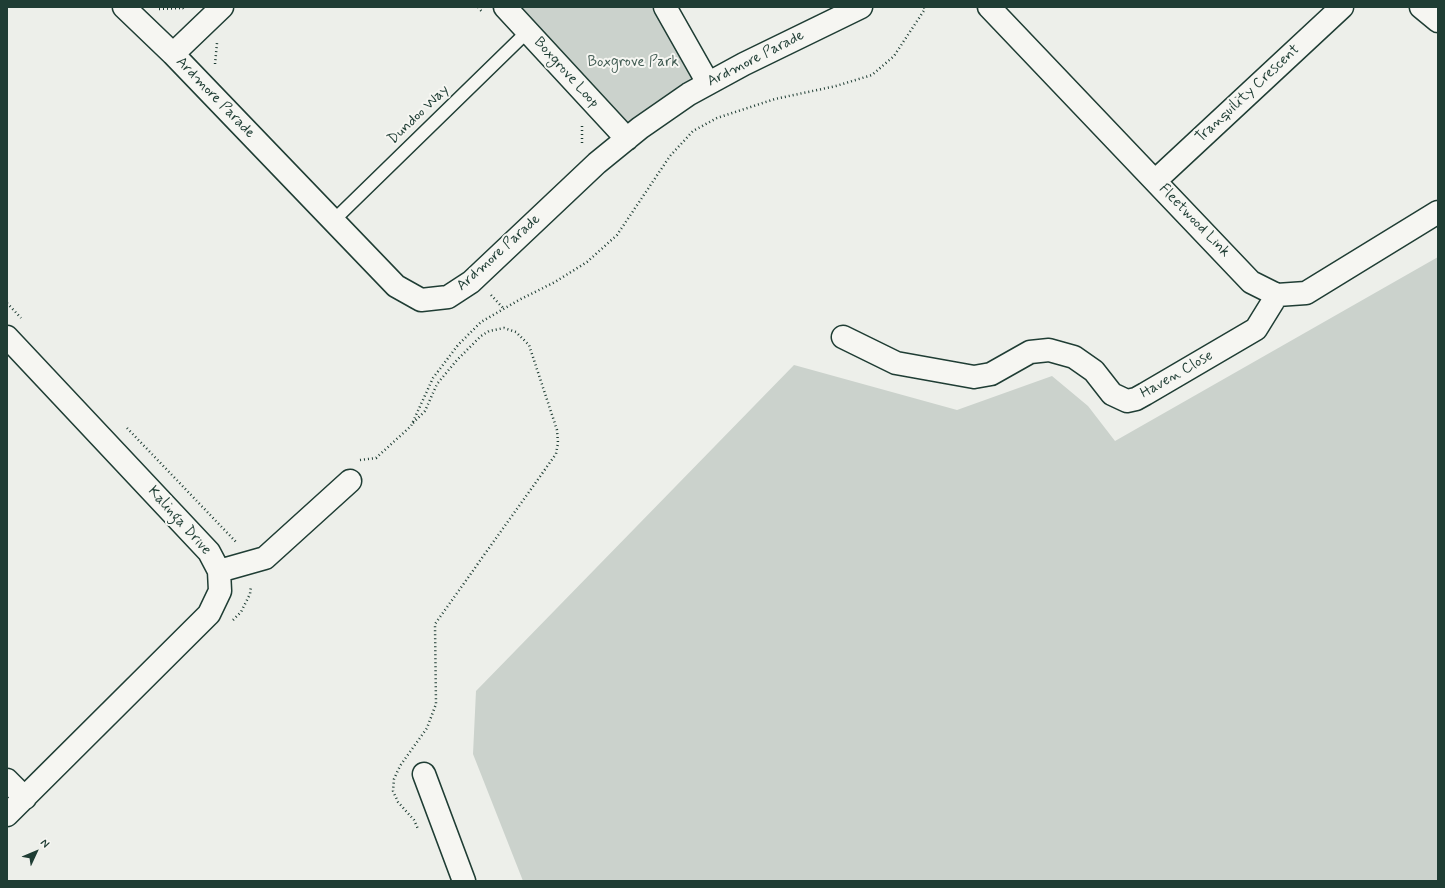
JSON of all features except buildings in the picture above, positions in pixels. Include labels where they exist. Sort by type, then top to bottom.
[{"type":"street","name":"Ardmore Parade","points":[[124,7],[173,54],[332,222],[396,286],[421,300],[448,297],[471,282],[597,163],[627,139],[689,94],[708,83],[861,7]]},
{"type":"street","points":[[173,54],[222,7]]},
{"type":"street","name":"Boxgrove Loop","points":[[505,7],[627,139]]},
{"type":"street","points":[[665,7],[708,83]]},
{"type":"street","name":"Fleetwood Link","points":[[989,7],[1251,282],[1277,294],[1306,293],[1438,212]]},
{"type":"street","name":"Tranquility Crescent","points":[[1155,181],[1342,7]]},
{"type":"street","points":[[1421,7],[1438,21]]},
{"type":"street","name":"Haven Close","points":[[843,337],[896,363],[974,377],[991,374],[1030,352],[1049,350],[1074,357],[1094,371],[1112,394],[1127,401],[1136,399],[1145,394],[1256,329],[1277,294]]},
{"type":"street","name":"Kalinga Drive","points":[[7,337],[210,552],[219,571],[220,591],[209,614],[7,815]]},
{"type":"street","points":[[219,571],[265,558],[350,481]]},
{"type":"street","points":[[424,774],[464,881]]},
{"type":"street","points":[[7,780],[24,798]]},
{"type":"lane","name":"Dundoo Way","points":[[332,222],[528,31]]},
{"type":"path","points":[[411,425],[425,411],[437,384],[457,360],[481,336],[489,331],[504,328],[516,332],[529,345],[557,430],[558,443],[556,454],[435,624],[436,704],[427,728],[400,766],[394,779],[393,791],[398,802],[414,820],[421,834]]},
{"type":"green space","name":"Boxgrove Park","points":[[505,7],[665,7],[708,83],[627,139]]},
{"type":"green space","points":[[1438,257],[1438,881],[523,881],[473,754],[476,691],[794,365],[957,410],[1052,376],[1088,406],[1115,441]]}]
